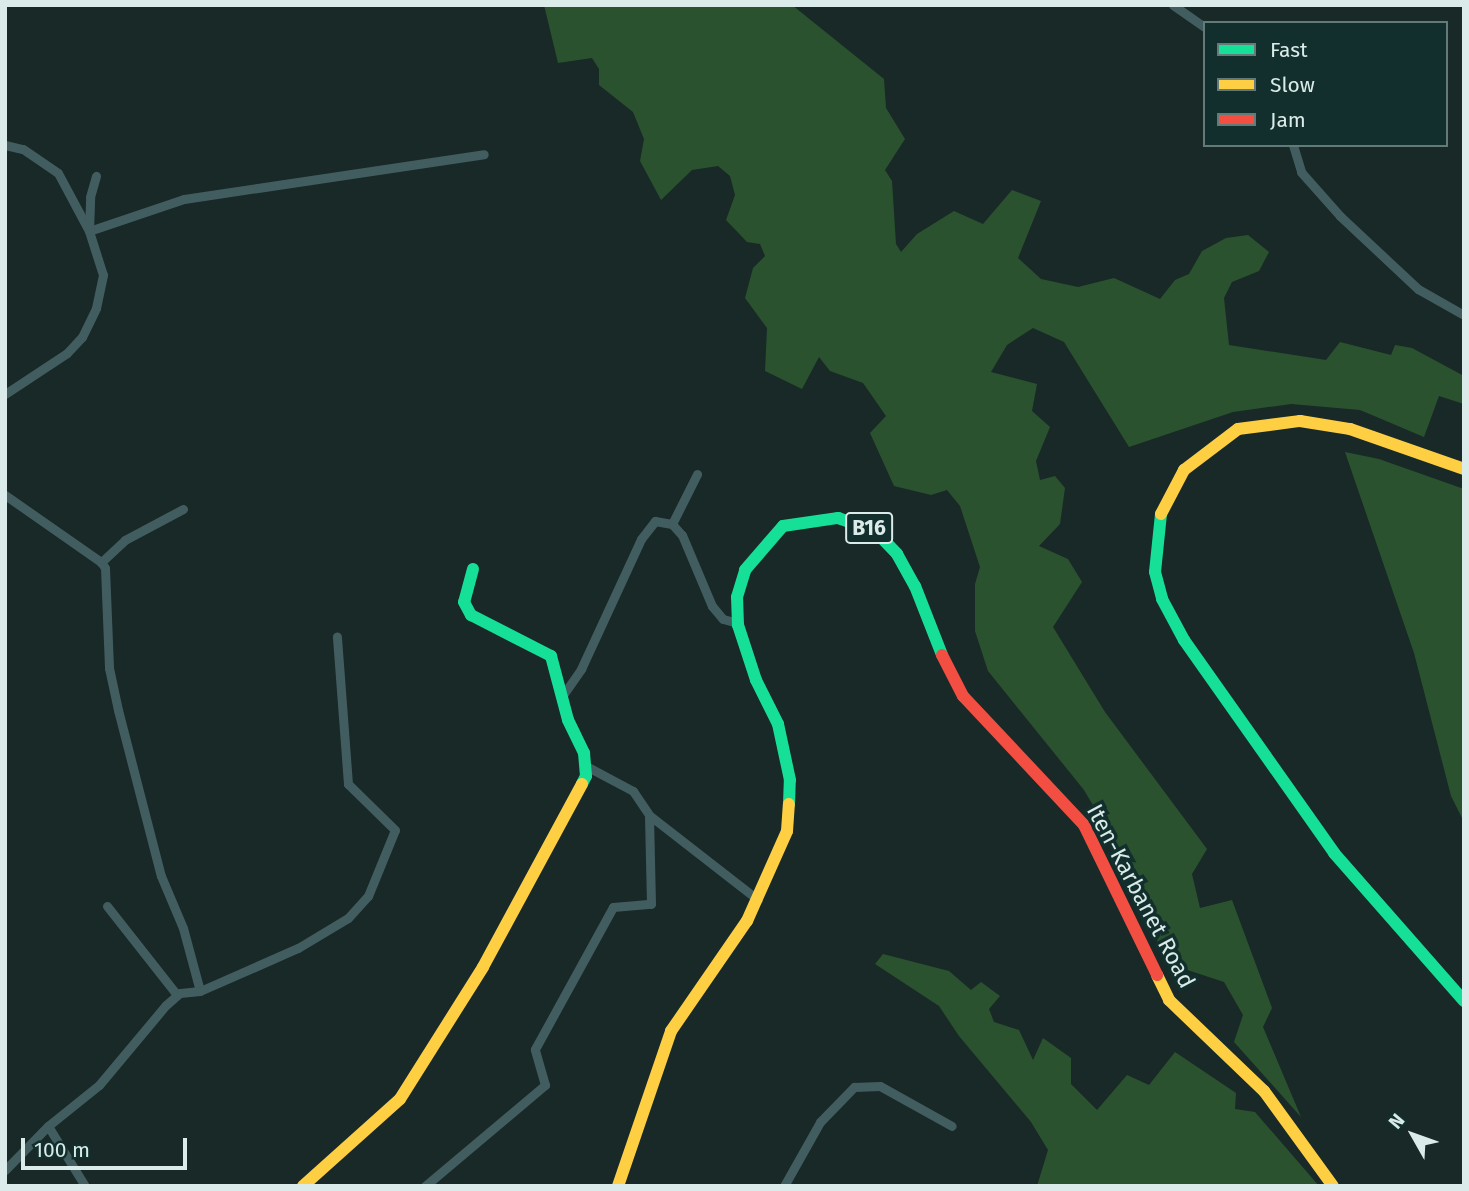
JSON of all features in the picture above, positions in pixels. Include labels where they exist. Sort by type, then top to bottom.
[{"type":"main road","points":[[1464,469],[1350,429],[1300,421],[1238,429],[1184,470],[1161,513],[1155,572],[1162,599],[1184,640],[1270,767],[1334,853],[1464,1001]]},
{"type":"main road","name":"Iten-Karbanet Road","points":[[618,1186],[671,1031],[758,901],[787,831],[790,780],[778,724],[756,680],[738,624],[737,597],[745,569],[783,526],[809,519],[838,518],[875,531],[897,554],[915,586],[943,661],[963,696],[1084,825],[1169,1000],[1264,1091],[1333,1186]]},
{"type":"main road","points":[[303,1186],[400,1099],[483,967],[578,795],[586,766],[551,656],[471,615],[464,602],[473,569]]},
{"type":"street","points":[[1173,5],[1203,26]]},
{"type":"street","points":[[5,145],[23,149],[58,173],[89,231],[103,275],[96,308],[82,337],[67,353],[5,394]]},
{"type":"street","points":[[1294,147],[1301,172],[1340,216],[1418,289],[1464,315]]},
{"type":"street","points":[[89,231],[184,199],[484,154]]},
{"type":"street","points":[[89,231],[90,197],[96,176]]},
{"type":"street","points":[[672,524],[697,474]]},
{"type":"street","points":[[5,495],[101,562],[105,568],[106,628],[118,710],[161,876],[183,928],[200,992]]},
{"type":"street","points":[[101,562],[125,540],[183,509]]},
{"type":"street","points":[[564,695],[581,669],[640,539],[655,521],[672,524],[682,535],[712,606],[723,619],[738,624]]},
{"type":"street","points":[[5,1170],[48,1126],[99,1085],[177,995],[200,992],[298,948],[348,918],[368,896],[390,845],[393,824],[348,784],[337,636]]},
{"type":"street","points":[[586,766],[633,791],[649,816],[758,901]]},
{"type":"street","points":[[425,1186],[545,1085],[535,1049],[613,908],[651,904],[649,816]]},
{"type":"street","points":[[107,906],[177,995]]},
{"type":"street","points":[[784,1186],[820,1122],[854,1087],[880,1086],[952,1126]]},
{"type":"street","points":[[48,1126],[85,1186]]},
{"type":"green space","points":[[544,5],[792,5],[884,79],[886,108],[905,139],[885,170],[892,181],[896,244],[901,252],[917,234],[954,211],[983,224],[1012,190],[1041,201],[1018,258],[1041,279],[1078,287],[1114,278],[1160,299],[1175,280],[1189,274],[1202,251],[1226,238],[1248,235],[1269,252],[1259,271],[1232,282],[1224,298],[1229,345],[1326,360],[1340,342],[1391,355],[1395,345],[1412,348],[1464,376],[1464,404],[1439,396],[1424,437],[1360,410],[1291,404],[1233,412],[1129,447],[1064,342],[1033,328],[1007,345],[991,372],[1037,384],[1032,411],[1050,427],[1036,461],[1040,480],[1055,476],[1065,488],[1060,524],[1039,546],[1068,559],[1082,582],[1053,627],[1105,712],[1207,849],[1192,874],[1200,908],[1232,900],[1272,1008],[1263,1027],[1301,1117],[1234,1042],[1243,1015],[1224,982],[1166,963],[1121,853],[1084,790],[988,671],[975,631],[975,584],[980,567],[960,506],[947,490],[931,495],[894,486],[870,433],[886,416],[863,383],[830,371],[819,357],[802,389],[765,371],[767,328],[745,298],[753,268],[765,256],[760,244],[747,242],[726,220],[735,195],[730,176],[718,166],[692,170],[661,200],[640,161],[644,139],[633,112],[599,85],[599,69],[592,58],[558,63]]},
{"type":"green space","points":[[1345,452],[1379,459],[1464,489],[1464,822],[1451,796],[1414,653]]},
{"type":"green space","points":[[883,954],[949,971],[971,990],[981,982],[1000,996],[989,1009],[994,1022],[1019,1030],[1033,1060],[1043,1038],[1071,1058],[1071,1084],[1097,1110],[1127,1075],[1149,1085],[1175,1052],[1236,1093],[1235,1109],[1255,1112],[1319,1186],[1037,1186],[1048,1150],[1031,1122],[959,1036],[939,1006],[875,964]]},
{"type":"traffic: fast","points":[[1161,514],[1155,572],[1162,599],[1184,640],[1334,853],[1464,1001]]},
{"type":"traffic: fast","points":[[789,804],[790,780],[778,724],[756,680],[738,625],[737,597],[745,570],[783,526],[838,518],[875,531],[897,554],[915,586],[942,655]]},
{"type":"traffic: fast","points":[[473,569],[464,602],[471,615],[551,656],[568,720],[584,753],[586,776],[582,784]]},
{"type":"traffic: slow","points":[[1161,514],[1184,470],[1238,429],[1300,421],[1350,429],[1464,469]]},
{"type":"traffic: slow","points":[[303,1186],[400,1099],[483,967],[582,784]]},
{"type":"traffic: slow","points":[[618,1186],[671,1031],[747,921],[787,831],[789,804]]},
{"type":"traffic: slow","points":[[1157,975],[1169,1000],[1264,1091],[1333,1186]]},
{"type":"traffic: jam","points":[[942,655],[963,696],[1084,825],[1157,975]]}]
